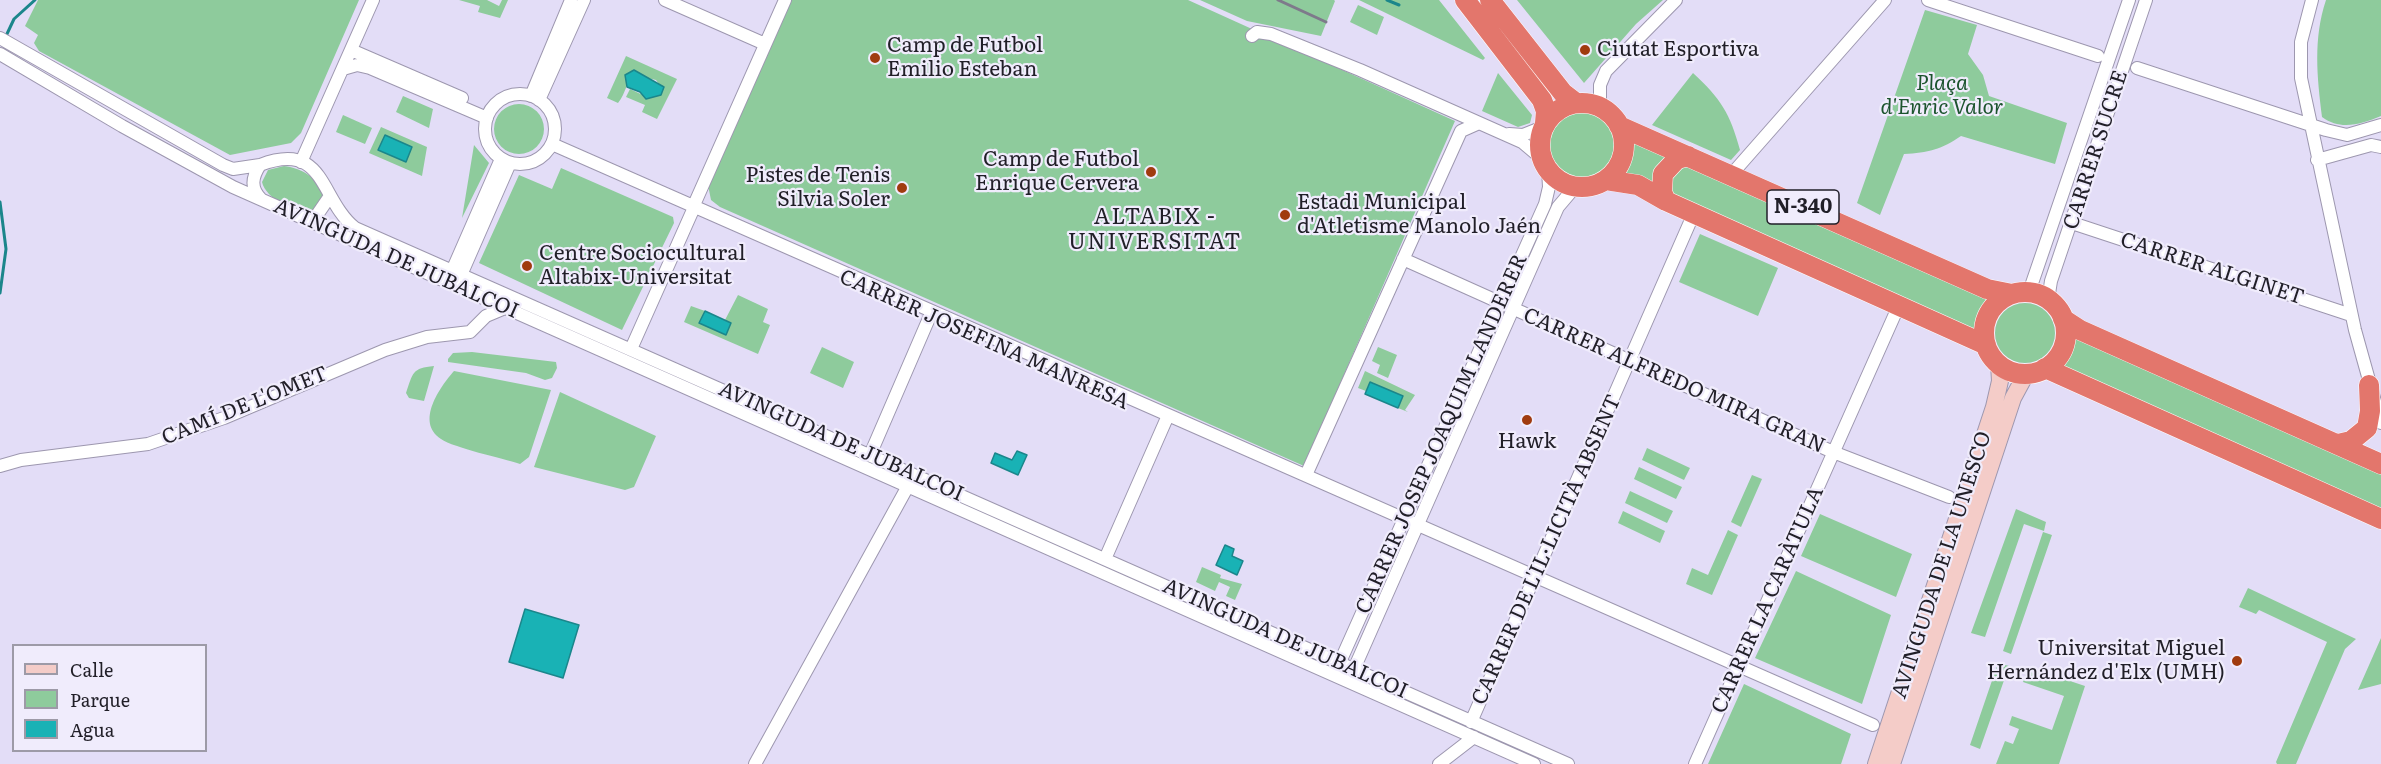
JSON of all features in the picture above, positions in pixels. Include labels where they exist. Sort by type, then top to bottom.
[{"type":"highway","points":[[1465,0],[1542,100],[1546,111],[1539,142],[1544,164],[1555,178],[1575,187]]},
{"type":"highway","points":[[1490,0],[1563,93],[1576,103],[1600,107]]},
{"type":"highway","points":[[1544,125],[1556,111],[1576,103]]},
{"type":"highway","name":"N-340","points":[[1600,107],[1619,126],[1987,289],[2020,293],[2049,300]]},
{"type":"highway","points":[[1606,180],[1619,165],[1623,155],[1623,135],[1619,126]]},
{"type":"highway","points":[[1666,201],[1662,192],[1663,174],[1677,159],[1688,156]]},
{"type":"highway","name":"N-340","points":[[1575,187],[1591,186],[1606,180],[1626,181],[1986,345]]},
{"type":"highway","points":[[2020,293],[1990,311],[1984,327],[1986,345],[1999,364],[2007,370],[2026,374],[2045,368],[2061,352],[2065,341],[2063,319]]},
{"type":"highway","points":[[2049,300],[2063,319],[2080,330],[2381,464]]},
{"type":"highway","points":[[2045,368],[2381,519]]},
{"type":"highway","points":[[2338,444],[2356,438],[2367,428],[2370,411],[2369,385]]},
{"type":"main road","name":"AVINGUDA DE LA UNESCO","points":[[1876,764],[1994,407],[2000,381],[1999,364]]},
{"type":"main road","name":"AVINGUDA DE LA UNESCO","points":[[1892,764],[2013,398],[2026,374]]},
{"type":"street","points":[[0,38],[233,169],[288,160],[301,162],[374,0]]},
{"type":"street","points":[[535,98],[571,0]]},
{"type":"street","points":[[535,98],[584,0]]},
{"type":"street","points":[[664,0],[765,44]]},
{"type":"street","points":[[631,349],[785,0]]},
{"type":"street","points":[[1600,107],[1600,85],[1606,71],[1676,0]]},
{"type":"street","points":[[1731,175],[1885,0]]},
{"type":"street","points":[[1928,0],[2098,56]]},
{"type":"street","name":"CARRER SUCRE","points":[[2020,293],[2129,0]]},
{"type":"street","name":"CARRER SUCRE","points":[[2049,300],[2052,281],[2146,0]]},
{"type":"street","points":[[2312,0],[2301,42],[2301,78],[2313,125],[2317,160],[2351,315],[2381,423]]},
{"type":"street","points":[[1252,36],[1257,32],[1271,34],[1458,113],[1522,142],[1544,164]]},
{"type":"street","points":[[358,35],[361,45],[374,60]]},
{"type":"street","points":[[351,50],[488,115]]},
{"type":"street","points":[[0,54],[199,169],[261,199]]},
{"type":"street","points":[[343,69],[357,65],[370,68],[488,115]]},
{"type":"street","points":[[2137,68],[2347,135],[2381,125]]},
{"type":"street","points":[[509,96],[535,98],[552,115],[554,124],[550,148],[528,163],[506,161],[487,141],[488,115],[509,96]]},
{"type":"street","points":[[1306,475],[1461,131],[1458,113]]},
{"type":"street","points":[[1461,131],[1484,126],[1515,135],[1544,125]]},
{"type":"street","points":[[2317,160],[2371,145],[2381,147]]},
{"type":"street","name":"CARRER JOSEFINA MANRESA","points":[[550,148],[1306,475],[1404,521]]},
{"type":"street","points":[[457,273],[506,161]]},
{"type":"street","name":"AVINGUDA DE JUBALCOI","points":[[301,162],[315,170],[324,181],[336,209],[355,228],[1568,764]]},
{"type":"street","name":"CARRER JOSEP JOAQUIM LANDERER","points":[[1354,669],[1420,525],[1545,204],[1549,187],[1544,164]]},
{"type":"street","name":"AVINGUDA DE JUBALCOI","points":[[260,165],[254,176],[253,187],[261,199],[1534,764]]},
{"type":"street","name":"CARRER JOSEP JOAQUIM LANDERER","points":[[1340,662],[1507,305],[1560,203],[1575,187]]},
{"type":"street","points":[[307,220],[317,215],[330,196]]},
{"type":"street","name":"CARRER JOSEFINA MANRESA","points":[[693,209],[1166,420],[1404,521]]},
{"type":"street","name":"CARRER DE L'IL·LICITÀ ABSENT","points":[[1471,722],[1533,575],[1631,361],[1694,213]]},
{"type":"street","name":"CARRER ALGINET","points":[[2072,223],[2351,315]]},
{"type":"street","name":"CARRER ALFREDO MIRA GRAN","points":[[1403,259],[1833,452],[1949,496]]},
{"type":"street","points":[[474,294],[480,302],[481,321]]},
{"type":"street","name":"CARRER LA CARÀTULA","points":[[1695,764],[1899,305]]},
{"type":"street","name":"CAMÍ DE L'OMET","points":[[0,466],[21,459],[148,444],[224,418],[385,350],[427,337],[470,332],[481,321],[505,308]]},
{"type":"street","points":[[870,455],[930,316]]},
{"type":"street","points":[[1105,559],[1166,420]]},
{"type":"street","points":[[755,764],[908,486]]},
{"type":"street","points":[[1404,521],[1420,525],[1873,725]]},
{"type":"street","points":[[1439,764],[1474,737]]},
{"type":"green space","points":[[38,0],[359,0],[301,133],[291,143],[230,155],[39,51],[34,43],[38,35],[25,26]]},
{"type":"green space","points":[[459,0],[487,0],[499,6],[502,0],[508,0],[500,18],[478,12],[480,6]]},
{"type":"green space","points":[[789,0],[1188,0],[1455,121],[1304,466],[720,207],[711,200],[708,185]]},
{"type":"green space","points":[[1200,0],[1335,1],[1321,36],[1247,21]]},
{"type":"green space","points":[[1359,0],[1439,0],[1485,58],[1483,60]]},
{"type":"green space","name":"Ciutat Esportiva","points":[[1517,0],[1663,0],[1636,24],[1584,83]]},
{"type":"green space","points":[[2326,0],[2381,0],[2381,116],[2366,122],[2344,125],[2322,117],[2318,44]]},
{"type":"green space","points":[[1358,5],[1384,17],[1377,35],[1350,22]]},
{"type":"green space","name":"Plaça d'Enric Valor","points":[[1925,10],[1977,25],[1968,54],[1983,75],[1989,96],[2067,123],[2055,164],[1961,136],[1934,150],[1904,154],[1880,215],[1857,203]]},
{"type":"green space","points":[[626,56],[677,79],[657,119],[642,112],[645,105],[626,97],[630,89],[649,98],[663,90],[656,80],[643,77],[634,70],[618,103],[607,98]]},
{"type":"green space","points":[[1498,73],[1532,115],[1530,123],[1518,127],[1482,111]]},
{"type":"green space","points":[[1693,73],[1718,99],[1728,116],[1740,150],[1731,160],[1652,125]]},
{"type":"green space","points":[[403,96],[433,109],[429,128],[396,112]]},
{"type":"green space","points":[[514,104],[524,104],[537,111],[544,124],[544,134],[537,147],[524,154],[514,154],[505,150],[498,143],[494,134],[494,124],[498,115],[505,108]]},
{"type":"green space","points":[[1581,112],[1593,115],[1604,122],[1611,133],[1614,145],[1611,157],[1604,168],[1593,175],[1581,178],[1569,175],[1558,168],[1551,157],[1548,145],[1551,133],[1558,122],[1569,115]]},
{"type":"green space","points":[[343,115],[372,128],[365,144],[336,132]]},
{"type":"green space","points":[[381,127],[427,147],[422,176],[369,153]]},
{"type":"green space","points":[[1630,136],[1670,154],[1657,185],[1621,174],[1630,153]]},
{"type":"green space","points":[[474,145],[489,163],[462,218]]},
{"type":"green space","points":[[1686,161],[1992,294],[1980,312],[1976,332],[1671,197],[1669,168]]},
{"type":"green space","points":[[284,166],[298,169],[308,175],[321,189],[324,195],[321,204],[311,213],[282,204],[265,188],[262,182],[268,170]]},
{"type":"green space","points":[[561,168],[673,217],[674,223],[622,330],[479,263],[519,175],[552,189]]},
{"type":"green space","points":[[1700,234],[1778,268],[1758,316],[1679,282]]},
{"type":"green space","points":[[738,295],[768,309],[763,322],[770,325],[758,354],[684,322],[691,306],[705,311],[700,324],[725,320]]},
{"type":"green space","points":[[2019,303],[2031,303],[2042,308],[2050,316],[2055,333],[2053,345],[2042,358],[2031,363],[2019,363],[2008,358],[2000,350],[1995,339],[1995,327],[2000,316],[2008,308]]},
{"type":"green space","points":[[2073,335],[2381,471],[2381,516],[2061,376]]},
{"type":"green space","points":[[822,347],[854,362],[843,388],[810,373]]},
{"type":"green space","points":[[1378,347],[1397,355],[1388,378],[1377,373],[1380,365],[1372,361]]},
{"type":"green space","points":[[472,352],[556,362],[557,368],[552,378],[545,380],[526,373],[448,362],[453,353]]},
{"type":"green space","points":[[434,366],[424,401],[409,398],[406,393],[414,373],[421,368]]},
{"type":"green space","points":[[454,371],[551,390],[529,457],[520,464],[456,446],[441,439],[434,432],[430,423],[432,405],[442,386]]},
{"type":"green space","points":[[1365,371],[1415,395],[1405,410],[1408,412],[1398,408],[1403,396],[1370,382],[1366,391],[1358,388]]},
{"type":"green space","points":[[560,392],[656,436],[634,487],[625,490],[534,467]]},
{"type":"green space","points":[[1647,448],[1690,468],[1684,480],[1642,460]]},
{"type":"green space","points":[[1639,467],[1682,487],[1676,499],[1634,479]]},
{"type":"green space","points":[[1752,475],[1762,479],[1741,527],[1731,522]]},
{"type":"green space","points":[[1630,491],[1673,511],[1667,523],[1625,503]]},
{"type":"green space","points":[[2016,509],[2046,522],[2044,531],[2024,524],[1985,637],[1971,633]]},
{"type":"green space","points":[[1623,511],[1665,531],[1660,543],[1618,523]]},
{"type":"green space","points":[[1820,514],[1912,554],[1896,597],[1801,556]]},
{"type":"green space","points":[[1728,530],[1738,535],[1712,595],[1686,584],[1692,568],[1708,575]]},
{"type":"green space","points":[[2043,532],[2052,535],[2011,654],[2003,651]]},
{"type":"green space","points":[[1202,567],[1221,575],[1220,578],[1242,584],[1235,600],[1226,596],[1230,587],[1219,582],[1215,591],[1196,582]]},
{"type":"green space","points":[[1796,571],[1891,615],[1862,704],[1755,658]]},
{"type":"green space","points":[[2248,588],[2356,639],[2345,649],[2296,764],[2277,764],[2276,762],[2327,642],[2259,610],[2256,614],[2239,607]]},
{"type":"green space","points":[[2381,638],[2381,684],[2358,690]]},
{"type":"green space","points":[[1998,663],[2009,666],[1980,749],[1970,745]]},
{"type":"green space","points":[[2037,670],[2085,686],[2059,764],[1996,764],[2005,741],[2013,744],[2019,729],[2009,725],[2012,716],[2052,730],[2064,696],[2023,682],[2027,671],[2036,674]]},
{"type":"green space","points":[[1744,684],[1851,734],[1841,764],[1708,764]]},
{"type":"water","points":[[634,70],[664,87],[661,95],[646,99],[640,92],[627,87],[625,75]]},
{"type":"water","points":[[385,135],[412,147],[406,162],[378,150]]},
{"type":"water","points":[[705,311],[731,323],[726,335],[699,323]]},
{"type":"water","points":[[1370,382],[1403,396],[1398,408],[1365,394]]},
{"type":"water","points":[[1017,451],[1027,455],[1018,475],[991,463],[995,453],[1012,460]]},
{"type":"water","points":[[1225,545],[1234,549],[1232,556],[1243,561],[1237,575],[1216,565]]},
{"type":"water","points":[[525,609],[579,625],[563,678],[509,662]]},
{"type":"waterway","points":[[6,36],[14,19],[35,0]]},
{"type":"waterway","points":[[1387,0],[1399,5]]},
{"type":"waterway","points":[[0,202],[6,249],[0,293]]},
{"type":"railway","points":[[1278,0],[1326,22]]},
{"type":"place","name":"Ciutat Esportiva","points":[[1585,50]]},
{"type":"place","name":"Camp de Futbol Emilio Esteban","points":[[875,58]]},
{"type":"place","name":"Camp de Futbol Enrique Cervera","points":[[1151,172]]},
{"type":"place","name":"Pistes de Tenis Silvia Soler","points":[[902,188]]},
{"type":"place","name":"Estadi Municipal d'Atletisme Manolo Jaén","points":[[1285,215]]},
{"type":"place","name":"Centre Sociocultural Altabix-Universitat","points":[[527,266]]},
{"type":"place","name":"Hawk","points":[[1527,420]]},
{"type":"place","name":"Universitat Miguel Hernández d'Elx (UMH)","points":[[2237,661]]},
{"type":"district","name":"ALTABIX - UNIVERSITAT","points":[[1155,230]]}]
